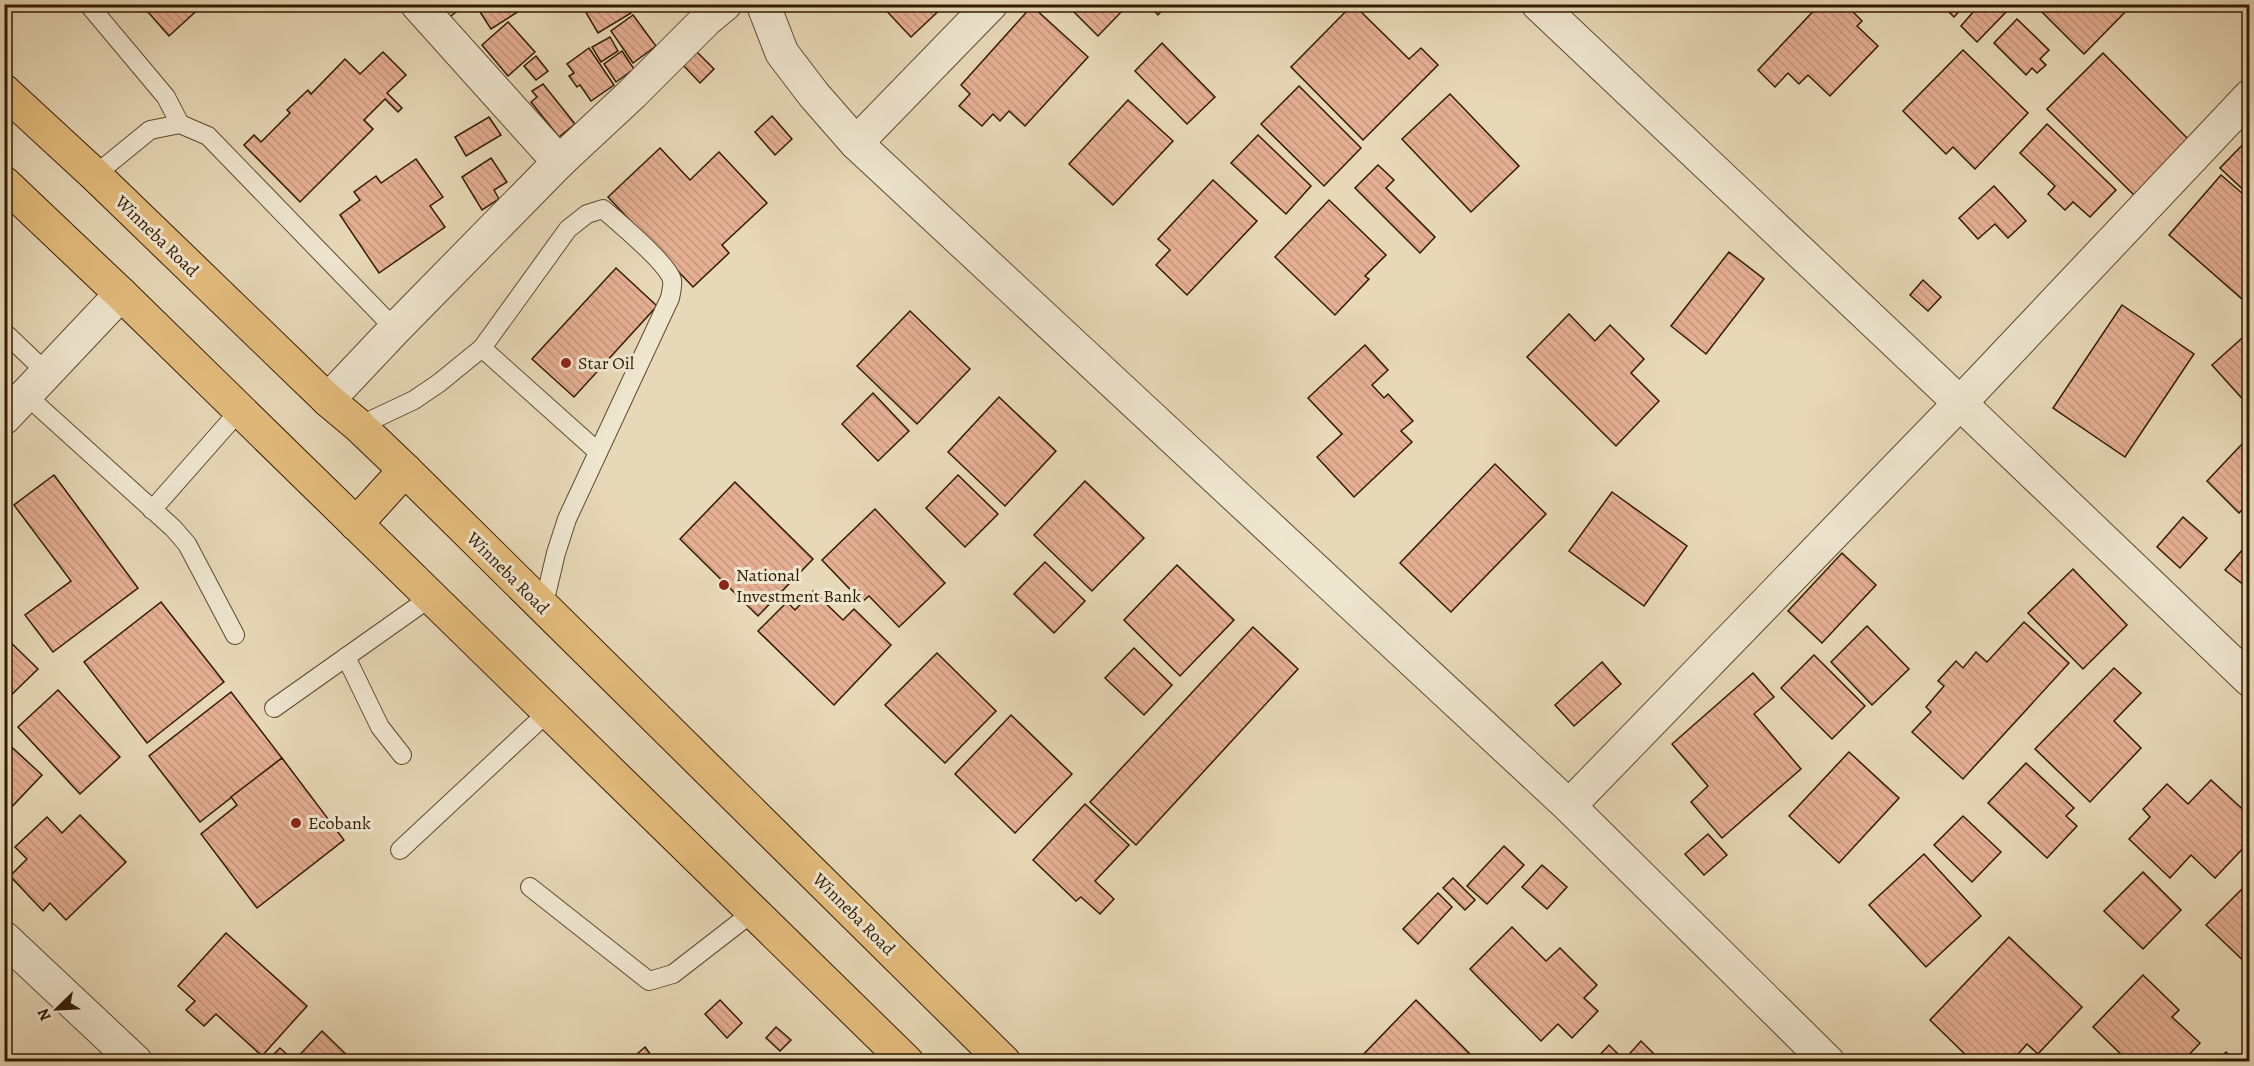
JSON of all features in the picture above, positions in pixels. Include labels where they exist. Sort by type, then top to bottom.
[{"type":"highway","name":"Winneba Road","points":[[4,91],[328,400],[405,470],[1004,1062]]},
{"type":"highway","points":[[4,183],[121,294],[907,1062]]},
{"type":"highway","points":[[356,524],[405,470]]},
{"type":"street","points":[[417,4],[558,162]]},
{"type":"street","points":[[328,400],[394,329],[558,162],[725,4]]},
{"type":"street","points":[[763,4],[782,53],[814,95],[856,143],[1569,806],[1828,1062]]},
{"type":"street","points":[[856,143],[991,4]]},
{"type":"street","points":[[1538,4],[2250,680]]},
{"type":"street","points":[[1569,806],[1960,403],[2250,96]]},
{"type":"street","points":[[26,395],[121,294]]},
{"type":"street","points":[[4,938],[136,1062]]},
{"type":"lane","points":[[88,4],[166,97],[180,124]]},
{"type":"lane","points":[[95,176],[150,130],[180,124],[208,136],[394,329]]},
{"type":"lane","points":[[359,426],[414,400],[482,348],[568,229],[587,214],[603,209],[653,255],[673,281],[670,298],[567,519],[543,608]]},
{"type":"lane","points":[[4,332],[26,395],[173,528],[186,544],[235,635]]},
{"type":"lane","points":[[482,348],[598,452]]},
{"type":"lane","points":[[153,510],[240,410]]},
{"type":"lane","points":[[274,708],[431,597]]},
{"type":"lane","points":[[346,657],[380,727],[402,754]]},
{"type":"lane","points":[[400,850],[548,712]]},
{"type":"lane","points":[[530,887],[649,981],[673,974],[753,912]]},
{"type":"building","points":[[141,4],[204,4],[169,36]]},
{"type":"building","points":[[434,4],[466,4],[446,20]]},
{"type":"building","points":[[492,4],[530,4],[491,29],[480,12]]},
{"type":"building","points":[[581,4],[626,4],[631,13],[598,33]]},
{"type":"building","points":[[880,4],[946,4],[911,37]]},
{"type":"building","points":[[1066,4],[1124,4],[1126,7],[1098,36]]},
{"type":"building","points":[[1148,4],[1168,4],[1158,15]]},
{"type":"building","points":[[1353,4],[1409,59],[1421,48],[1438,65],[1363,140],[1291,67]]},
{"type":"building","points":[[1820,4],[1845,4],[1862,21],[1857,26],[1878,46],[1830,96],[1808,75],[1799,84],[1788,73],[1775,87],[1758,70]]},
{"type":"building","points":[[1941,4],[1966,4],[1954,17]]},
{"type":"building","points":[[1980,4],[2000,4],[2007,11],[1977,42],[1961,26]]},
{"type":"building","points":[[2034,4],[2133,4],[2084,54]]},
{"type":"building","points":[[1032,6],[1088,57],[1025,126],[1009,111],[1000,121],[993,114],[982,126],[959,106],[970,94],[961,85]]},
{"type":"building","points":[[633,15],[656,46],[633,63],[611,31]]},
{"type":"building","points":[[2017,19],[2049,50],[2040,59],[2046,65],[2037,73],[2032,68],[2026,75],[1994,43]]},
{"type":"building","points":[[508,22],[535,52],[508,76],[482,45]]},
{"type":"building","points":[[610,37],[618,51],[601,62],[592,47]]},
{"type":"building","points":[[1162,43],[1215,97],[1187,124],[1135,71]]},
{"type":"building","points":[[589,48],[614,85],[591,101],[580,85],[577,87],[569,76],[574,73],[567,64]]},
{"type":"building","points":[[1963,50],[2028,113],[1975,169],[1953,147],[1946,154],[1903,111]]},
{"type":"building","points":[[622,51],[634,69],[616,82],[604,64]]},
{"type":"building","points":[[696,51],[714,69],[700,83],[683,65]]},
{"type":"building","points":[[383,52],[406,75],[387,93],[402,108],[398,112],[385,99],[364,120],[373,129],[300,202],[244,145],[254,135],[261,142],[290,113],[287,110],[308,90],[311,94],[345,59],[360,74]]},
{"type":"building","points":[[2103,53],[2189,140],[2134,195],[2047,109]]},
{"type":"building","points":[[536,56],[548,71],[536,80],[524,66]]},
{"type":"building","points":[[543,84],[575,124],[559,137],[531,102],[537,97],[532,91]]},
{"type":"building","points":[[1299,86],[1361,148],[1324,186],[1261,124]]},
{"type":"building","points":[[1450,94],[1519,166],[1471,212],[1402,139]]},
{"type":"building","points":[[1128,100],[1173,141],[1113,205],[1069,164]]},
{"type":"building","points":[[772,116],[792,139],[775,155],[755,132]]},
{"type":"building","points":[[489,117],[501,135],[466,156],[455,137]]},
{"type":"building","points":[[2047,124],[2116,190],[2090,217],[2073,202],[2065,210],[2048,194],[2055,186],[2020,153]]},
{"type":"building","points":[[1258,135],[1311,186],[1286,214],[1231,163]]},
{"type":"building","points":[[2250,137],[2250,196],[2220,168]]},
{"type":"building","points":[[660,148],[690,180],[719,152],[767,203],[722,245],[729,253],[693,287],[608,197]]},
{"type":"building","points":[[491,158],[507,182],[494,190],[499,199],[482,210],[462,177]]},
{"type":"building","points":[[416,159],[443,197],[430,206],[445,227],[379,273],[340,215],[360,200],[354,192],[376,176],[381,183]]},
{"type":"building","points":[[1378,165],[1394,180],[1386,188],[1435,237],[1420,253],[1355,188]]},
{"type":"building","points":[[2221,175],[2250,200],[2250,306],[2169,235]]},
{"type":"building","points":[[1213,180],[1257,221],[1187,295],[1156,265],[1170,250],[1158,239]]},
{"type":"building","points":[[1994,186],[2026,221],[2008,238],[1995,224],[1978,239],[1959,218]]},
{"type":"building","points":[[1329,200],[1386,255],[1365,276],[1369,279],[1335,315],[1275,257]]},
{"type":"building","points":[[1729,252],[1764,279],[1706,354],[1671,326]]},
{"type":"building","points":[[616,268],[657,306],[574,397],[532,359]]},
{"type":"building","points":[[1923,280],[1941,297],[1928,311],[1910,295]]},
{"type":"building","points":[[2122,305],[2194,354],[2125,457],[2053,408]]},
{"type":"building","points":[[910,311],[970,369],[917,424],[857,366]]},
{"type":"building","points":[[1569,314],[1595,341],[1610,325],[1644,359],[1631,373],[1659,401],[1616,446],[1527,357]]},
{"type":"building","points":[[2250,331],[2250,402],[2247,404],[2212,365]]},
{"type":"building","points":[[1365,345],[1388,370],[1372,385],[1384,398],[1388,394],[1413,421],[1401,431],[1412,442],[1354,497],[1317,457],[1342,434],[1308,398]]},
{"type":"building","points":[[873,393],[909,431],[878,461],[842,424]]},
{"type":"building","points":[[999,397],[1056,451],[1005,506],[948,452]]},
{"type":"building","points":[[2242,444],[2250,451],[2250,502],[2239,513],[2207,481]]},
{"type":"building","points":[[1495,464],[1546,514],[1451,612],[1400,563]]},
{"type":"building","points":[[54,475],[138,588],[53,652],[25,615],[71,581],[14,505]]},
{"type":"building","points":[[958,475],[998,514],[965,547],[926,508]]},
{"type":"building","points":[[1085,481],[1144,538],[1092,591],[1034,535]]},
{"type":"building","points":[[735,482],[813,559],[758,616],[680,539]]},
{"type":"building","points":[[1612,492],[1687,546],[1644,606],[1569,551]]},
{"type":"building","points":[[875,509],[945,583],[899,627],[869,596],[862,602],[822,560]]},
{"type":"building","points":[[2183,517],[2207,538],[2180,568],[2157,547]]},
{"type":"building","points":[[2250,541],[2250,590],[2225,570]]},
{"type":"building","points":[[1842,553],[1876,585],[1822,643],[1788,611]]},
{"type":"building","points":[[1045,562],[1085,601],[1054,633],[1014,594]]},
{"type":"building","points":[[1177,565],[1234,620],[1180,676],[1124,620]]},
{"type":"building","points":[[2073,569],[2127,625],[2083,669],[2028,613]]},
{"type":"building","points":[[813,591],[843,620],[854,609],[891,645],[834,705],[758,631],[787,602],[795,610]]},
{"type":"building","points":[[161,602],[224,682],[147,743],[84,662]]},
{"type":"building","points":[[2024,622],[2069,663],[1963,779],[1912,732],[1931,712],[1926,707],[1944,686],[1938,681],[1956,661],[1963,668],[1976,652],[1987,662]]},
{"type":"building","points":[[1867,626],[1909,669],[1872,705],[1831,662]]},
{"type":"building","points":[[1253,627],[1298,669],[1136,845],[1090,802]]},
{"type":"building","points":[[4,636],[38,669],[4,702]]},
{"type":"building","points":[[1134,648],[1172,685],[1144,715],[1105,678]]},
{"type":"building","points":[[937,653],[996,711],[945,763],[885,705]]},
{"type":"building","points":[[1814,655],[1865,706],[1832,739],[1781,688]]},
{"type":"building","points":[[1602,662],[1621,684],[1574,726],[1555,705]]},
{"type":"building","points":[[2114,668],[2141,693],[2114,721],[2141,748],[2090,802],[2035,749]]},
{"type":"building","points":[[1753,673],[1774,697],[1754,714],[1801,769],[1722,838],[1691,802],[1708,786],[1672,744]]},
{"type":"building","points":[[58,690],[120,757],[80,794],[18,727]]},
{"type":"building","points":[[231,692],[282,758],[200,822],[149,756]]},
{"type":"building","points":[[1011,715],[1072,774],[1015,833],[955,774]]},
{"type":"building","points":[[4,740],[42,775],[4,815]]},
{"type":"building","points":[[1849,752],[1899,798],[1839,863],[1789,816]]},
{"type":"building","points":[[282,758],[344,840],[257,908],[201,834],[237,805],[231,797]]},
{"type":"building","points":[[2026,763],[2074,808],[2066,816],[2077,826],[2047,858],[1988,803]]},
{"type":"building","points":[[2211,780],[2250,816],[2250,841],[2215,878],[2191,855],[2170,878],[2129,839],[2150,817],[2143,809],[2167,784],[2188,804]]},
{"type":"building","points":[[1085,804],[1129,845],[1095,881],[1114,899],[1100,914],[1081,897],[1076,901],[1033,860]]},
{"type":"building","points":[[80,815],[126,862],[66,920],[50,903],[43,911],[10,876],[27,859],[15,847],[47,817],[62,833]]},
{"type":"building","points":[[1963,816],[2001,852],[1972,882],[1934,845]]},
{"type":"building","points":[[1708,834],[1727,855],[1704,875],[1685,854]]},
{"type":"building","points":[[1504,846],[1524,865],[1487,904],[1467,886]]},
{"type":"building","points":[[1924,854],[1981,916],[1926,967],[1869,905]]},
{"type":"building","points":[[1542,865],[1567,887],[1547,909],[1522,887]]},
{"type":"building","points":[[2143,872],[2181,910],[2143,949],[2104,911]]},
{"type":"building","points":[[1453,878],[1475,900],[1465,910],[1443,888]]},
{"type":"building","points":[[2250,881],[2250,967],[2206,925]]},
{"type":"building","points":[[1438,893],[1452,907],[1418,944],[1403,929]]},
{"type":"building","points":[[1512,927],[1546,961],[1560,948],[1597,985],[1584,998],[1598,1011],[1572,1038],[1558,1024],[1541,1041],[1470,969]]},
{"type":"building","points":[[226,933],[307,1006],[262,1056],[216,1014],[204,1026],[186,1010],[195,1001],[178,986]]},
{"type":"building","points":[[2009,937],[2082,1007],[2038,1054],[2027,1044],[2011,1062],[1973,1062],[1930,1020]]},
{"type":"building","points":[[2143,975],[2179,1010],[2172,1017],[2200,1043],[2182,1062],[2129,1062],[2093,1027]]},
{"type":"building","points":[[720,1000],[742,1023],[727,1038],[705,1014]]},
{"type":"building","points":[[1416,1000],[1478,1062],[1356,1062]]},
{"type":"building","points":[[776,1027],[791,1040],[780,1051],[766,1038]]},
{"type":"building","points":[[322,1031],[354,1062],[266,1062],[280,1048],[294,1061]]},
{"type":"building","points":[[1641,1041],[1662,1062],[1593,1062],[1609,1045],[1624,1060]]},
{"type":"building","points":[[645,1047],[656,1062],[628,1062]]},
{"type":"building","points":[[2226,1052],[2237,1062],[2217,1062]]},
{"type":"place","name":"Star Oil","points":[[566,363]]},
{"type":"place","name":"National Investment Bank","points":[[724,585]]},
{"type":"place","name":"Ecobank","points":[[296,823]]}]
